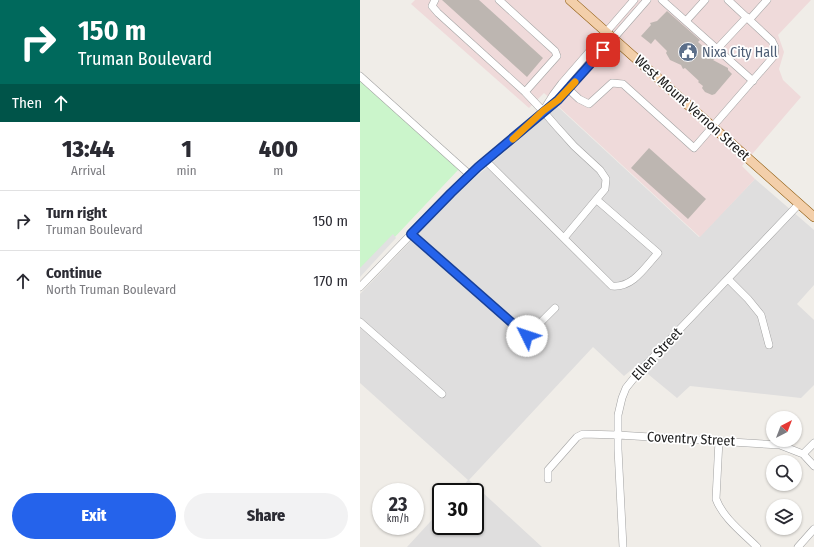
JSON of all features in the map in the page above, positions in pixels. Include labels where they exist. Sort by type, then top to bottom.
[{"type":"main road","name":"West Mount Vernon Street","points":[[570,0],[799,204],[812,212]]},
{"type":"street","points":[[435,0],[432,6],[438,13],[525,92],[574,146],[600,170],[606,179],[605,189],[564,238]]},
{"type":"street","points":[[499,0],[555,51],[557,56],[525,92]]},
{"type":"street","points":[[543,111],[562,83],[634,0]]},
{"type":"street","points":[[360,287],[470,175],[543,111],[558,100],[646,0]]},
{"type":"street","points":[[686,21],[705,0]]},
{"type":"street","points":[[562,83],[579,99],[589,104],[612,83],[623,84],[694,148],[774,56],[775,47],[772,41],[728,0]]},
{"type":"street","points":[[718,49],[767,0]]},
{"type":"street","points":[[668,2],[686,21],[753,81]]},
{"type":"street","points":[[360,76],[470,175]]},
{"type":"street","points":[[486,161],[612,286],[620,286],[633,281],[658,253],[597,200]]},
{"type":"street","name":"Ellen Street","points":[[623,547],[618,415],[626,388],[638,373],[799,204]]},
{"type":"street","points":[[411,234],[527,336],[555,308]]},
{"type":"street","points":[[728,279],[748,299],[761,315],[769,345]]},
{"type":"street","points":[[360,322],[442,394]]},
{"type":"street","name":"Coventry Street","points":[[548,479],[548,470],[577,437],[583,434],[719,440],[780,445],[802,454],[814,466]]},
{"type":"street","points":[[719,440],[716,499],[718,506],[757,547]]},
{"type":"street","points":[[802,454],[814,443]]},
{"type":"street","points":[[798,547],[814,529]]},
{"type":"shaded area","points":[[415,0],[811,0],[778,35],[784,52],[779,69],[783,80],[801,97],[742,166],[755,179],[700,237],[544,93],[529,108],[411,4]]},
{"type":"shaded area","points":[[557,106],[699,237],[755,179],[814,230],[814,285],[797,304],[814,320],[814,385],[801,398],[690,386],[677,398],[637,365],[624,376],[593,347],[469,480],[472,483],[466,483],[468,480],[360,383],[360,294],[454,196]]},
{"type":"shaded area","points":[[393,234],[396,238],[360,277],[360,268]]},
{"type":"shaded area","points":[[484,494],[542,547],[407,547],[418,535],[424,535],[424,528],[432,520],[432,535],[484,535]]},
{"type":"green space","points":[[360,80],[464,173],[458,170],[360,274]]},
{"type":"building","points":[[442,0],[479,0],[543,58],[527,77]]},
{"type":"building","name":"Nixa City Hall","points":[[667,11],[700,40],[698,42],[716,58],[713,60],[728,68],[732,74],[715,94],[712,95],[705,92],[702,88],[703,86],[698,82],[699,81],[685,68],[683,69],[681,65],[670,60],[666,53],[667,51],[655,39],[651,44],[641,36],[651,25],[650,23],[657,21]]},
{"type":"building","points":[[649,148],[706,199],[688,219],[631,168]]},
{"type":"slow traffic","points":[[513,139],[543,111],[558,100],[575,82]]},
{"type":"place","name":"Nixa City Hall","points":[[688,52]]},
{"type":"route","points":[[527,336],[411,234],[478,167],[558,100],[603,50]]}]
